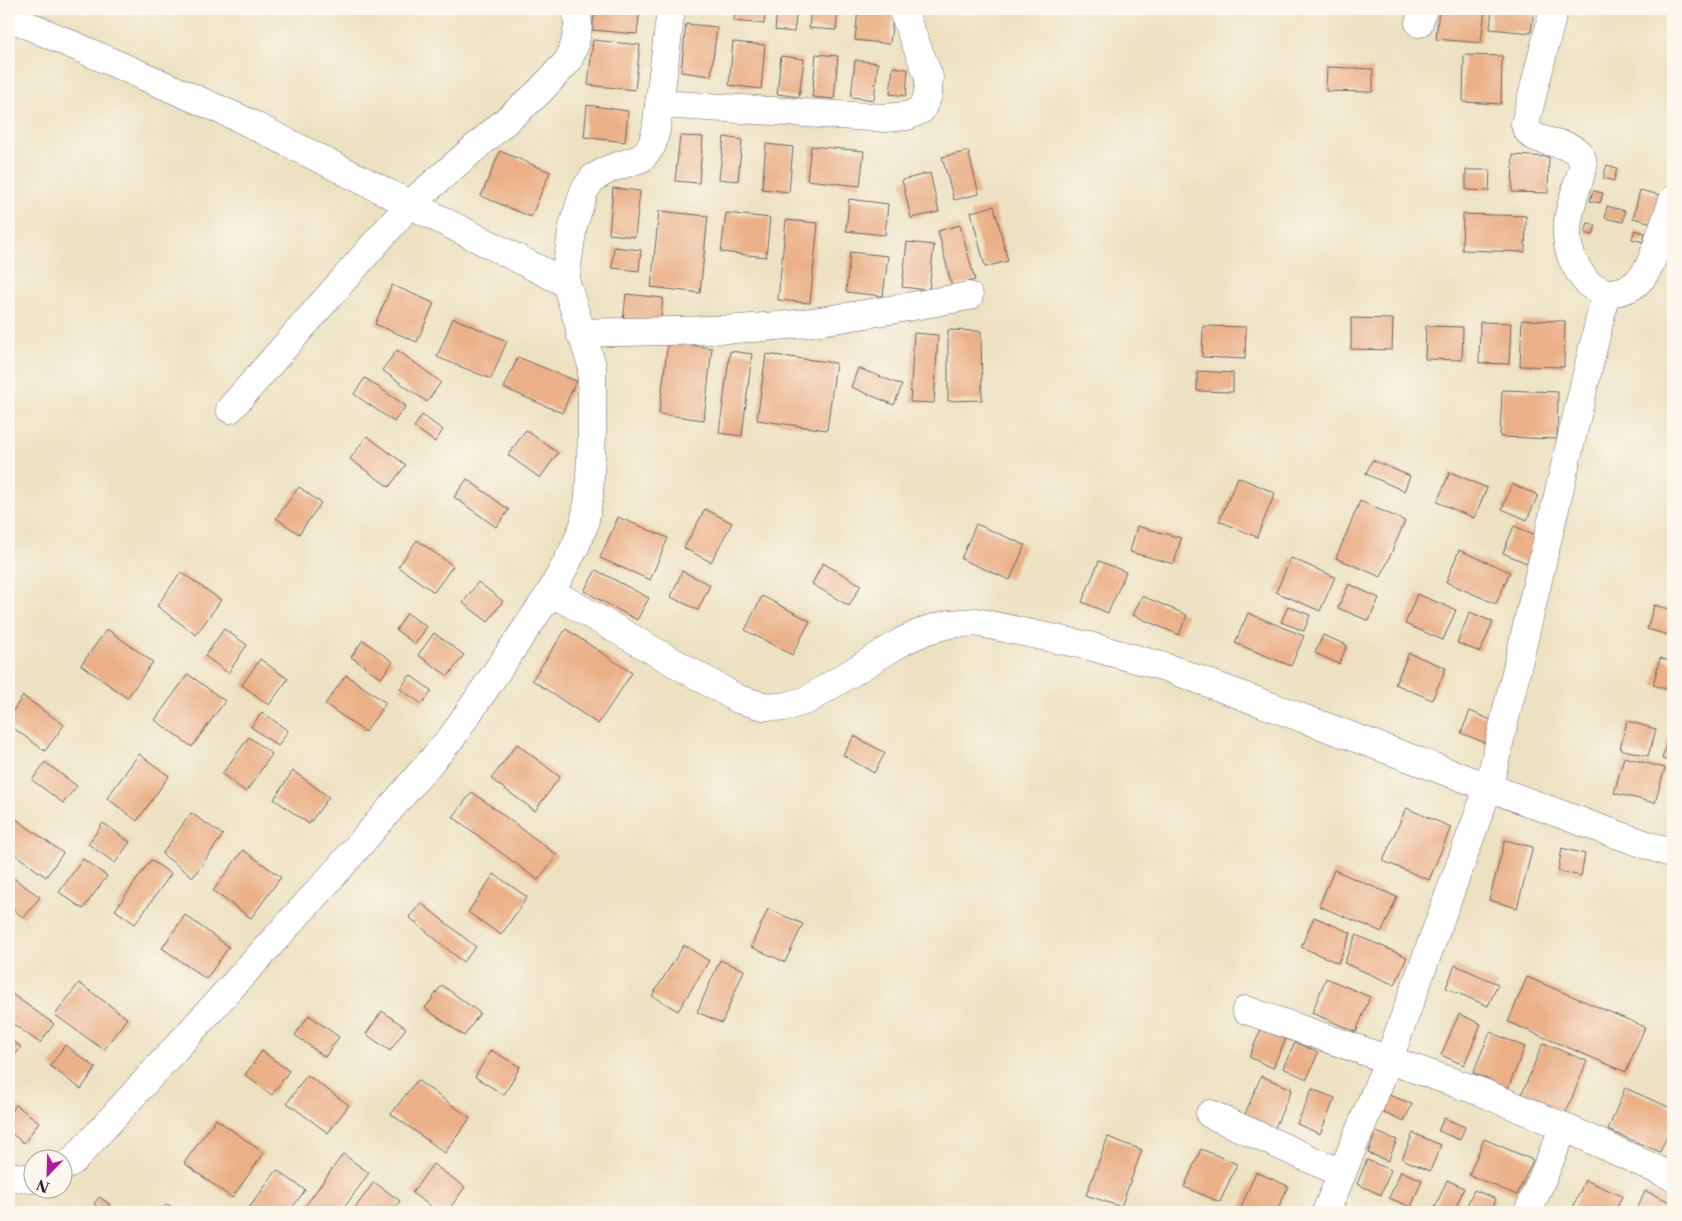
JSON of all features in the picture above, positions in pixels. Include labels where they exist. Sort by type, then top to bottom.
[{"type":"street","points":[[230,409],[410,204],[537,94],[568,61],[575,44],[578,26],[577,9]]},
{"type":"street","points":[[72,1161],[335,873],[452,738],[551,592],[576,545],[584,525],[589,497],[592,434],[592,366],[580,333],[566,283],[573,226],[584,191],[593,178],[642,158],[652,145],[656,130],[671,9]]},
{"type":"street","points":[[659,104],[885,118],[906,116],[921,110],[928,95],[929,77],[902,9]]},
{"type":"street","points":[[1554,9],[1525,124],[1531,136],[1571,148],[1580,154],[1583,161],[1583,167],[1568,218],[1566,234],[1570,257],[1588,284],[1606,293],[1621,292],[1634,285],[1644,275],[1671,214]]},
{"type":"street","points":[[9,17],[239,118],[566,283]]},
{"type":"street","points":[[1326,1212],[1389,1059],[1488,786],[1606,293]]},
{"type":"street","points":[[580,333],[737,328],[795,324],[860,316],[969,296]]},
{"type":"street","points":[[551,592],[738,699],[763,706],[784,707],[807,700],[903,641],[927,630],[948,624],[976,622],[1089,646],[1165,667],[1673,854]]},
{"type":"street","points":[[1246,1010],[1481,1092],[1564,1127],[1673,1177]]},
{"type":"street","points":[[1210,1114],[1341,1173]]},
{"type":"street","points":[[1528,1212],[1564,1127]]},
{"type":"building","points":[[595,9],[640,9],[637,34],[592,30]]},
{"type":"building","points":[[735,9],[766,9],[764,24],[734,21]]},
{"type":"building","points":[[777,9],[797,9],[794,32],[775,30]]},
{"type":"building","points":[[811,9],[838,9],[836,30],[809,28]]},
{"type":"building","points":[[858,9],[894,9],[890,44],[855,40]]},
{"type":"building","points":[[1439,9],[1485,9],[1481,43],[1436,39]]},
{"type":"building","points":[[1492,9],[1534,9],[1531,33],[1490,29]]},
{"type":"building","points":[[686,24],[717,27],[711,76],[681,72]]},
{"type":"building","points":[[593,40],[640,45],[635,90],[588,85]]},
{"type":"building","points":[[733,42],[765,45],[761,89],[729,85]]},
{"type":"building","points":[[816,54],[838,56],[834,99],[812,97]]},
{"type":"building","points":[[1464,55],[1502,56],[1501,104],[1463,102]]},
{"type":"building","points":[[781,56],[804,59],[799,97],[777,94]]},
{"type":"building","points":[[855,60],[878,63],[874,100],[851,97]]},
{"type":"building","points":[[893,67],[908,69],[906,96],[890,94]]},
{"type":"building","points":[[1327,67],[1373,69],[1373,92],[1326,91]]},
{"type":"building","points":[[587,105],[628,111],[625,142],[584,137]]},
{"type":"building","points":[[680,136],[703,137],[699,183],[675,181]]},
{"type":"building","points":[[724,137],[742,140],[738,181],[719,179]]},
{"type":"building","points":[[766,144],[793,147],[789,192],[762,189]]},
{"type":"building","points":[[811,146],[864,151],[860,186],[807,180]]},
{"type":"building","points":[[500,151],[550,172],[531,217],[481,196]]},
{"type":"building","points":[[968,151],[979,194],[954,200],[942,157]]},
{"type":"building","points":[[1513,155],[1549,157],[1548,193],[1512,192]]},
{"type":"building","points":[[1607,165],[1617,168],[1614,181],[1603,178]]},
{"type":"building","points":[[1466,170],[1490,170],[1489,191],[1466,190]]},
{"type":"building","points":[[930,173],[939,212],[911,218],[902,180]]},
{"type":"building","points":[[613,188],[640,191],[635,237],[609,234]]},
{"type":"building","points":[[1640,190],[1660,195],[1653,223],[1633,218]]},
{"type":"building","points":[[1593,191],[1603,193],[1600,203],[1590,201]]},
{"type":"building","points":[[849,199],[888,204],[885,235],[846,231]]},
{"type":"building","points":[[994,206],[1008,261],[985,267],[971,212]]},
{"type":"building","points":[[1607,206],[1625,211],[1623,222],[1605,218]]},
{"type":"building","points":[[659,211],[708,216],[700,293],[651,287]]},
{"type":"building","points":[[726,213],[770,218],[766,257],[721,252]]},
{"type":"building","points":[[1463,214],[1526,216],[1525,252],[1462,250]]},
{"type":"building","points":[[786,220],[818,223],[810,303],[778,300]]},
{"type":"building","points":[[1588,223],[1596,225],[1593,235],[1585,233]]},
{"type":"building","points":[[960,225],[975,280],[952,287],[938,231]]},
{"type":"building","points":[[1635,230],[1645,233],[1643,242],[1632,239]]},
{"type":"building","points":[[907,242],[934,245],[929,290],[902,287]]},
{"type":"building","points":[[614,247],[641,250],[639,271],[612,268]]},
{"type":"building","points":[[850,252],[888,256],[883,296],[846,292]]},
{"type":"building","points":[[392,285],[434,303],[417,342],[375,324]]},
{"type":"building","points":[[626,294],[663,298],[660,326],[623,321]]},
{"type":"building","points":[[453,318],[507,341],[491,379],[437,357]]},
{"type":"building","points":[[1351,318],[1393,319],[1392,350],[1351,349]]},
{"type":"building","points":[[1522,320],[1565,321],[1564,367],[1520,366]]},
{"type":"building","points":[[1480,322],[1511,323],[1509,364],[1479,363]]},
{"type":"building","points":[[1203,326],[1246,327],[1245,359],[1202,357]]},
{"type":"building","points":[[1426,326],[1463,327],[1462,360],[1425,359]]},
{"type":"building","points":[[948,330],[981,331],[982,400],[948,401]]},
{"type":"building","points":[[914,333],[938,335],[934,403],[910,402]]},
{"type":"building","points":[[668,342],[712,348],[704,420],[659,414]]},
{"type":"building","points":[[397,350],[441,382],[427,402],[382,370]]},
{"type":"building","points":[[730,351],[752,354],[742,436],[719,433]]},
{"type":"building","points":[[766,354],[836,363],[827,430],[757,420]]},
{"type":"building","points":[[518,357],[576,381],[562,413],[504,388]]},
{"type":"building","points":[[858,368],[902,385],[894,405],[851,387]]},
{"type":"building","points":[[1197,371],[1233,373],[1233,392],[1197,391]]},
{"type":"building","points":[[365,378],[406,406],[394,422],[354,394]]},
{"type":"building","points":[[1502,390],[1558,392],[1557,439],[1500,437]]},
{"type":"building","points":[[422,415],[443,430],[435,442],[414,427]]},
{"type":"building","points":[[526,430],[558,453],[540,478],[508,455]]},
{"type":"building","points":[[367,436],[406,465],[389,487],[350,459]]},
{"type":"building","points":[[1372,460],[1410,476],[1404,491],[1366,474]]},
{"type":"building","points":[[1450,472],[1487,488],[1474,518],[1437,502]]},
{"type":"building","points":[[1238,477],[1275,493],[1257,537],[1219,521]]},
{"type":"building","points":[[467,479],[509,510],[496,527],[454,497]]},
{"type":"building","points":[[1512,484],[1538,495],[1527,520],[1502,509]]},
{"type":"building","points":[[299,487],[321,503],[299,534],[276,518]]},
{"type":"building","points":[[1360,501],[1405,521],[1381,577],[1336,558]]},
{"type":"building","points":[[705,509],[732,523],[711,562],[684,548]]},
{"type":"building","points":[[618,517],[668,538],[650,580],[600,558]]},
{"type":"building","points":[[976,524],[1025,545],[1010,580],[961,559]]},
{"type":"building","points":[[1137,526],[1181,538],[1174,564],[1130,552]]},
{"type":"building","points":[[1514,526],[1540,537],[1529,564],[1503,553]]},
{"type":"building","points":[[417,540],[453,566],[434,592],[398,567]]},
{"type":"building","points":[[1459,550],[1510,572],[1496,604],[1446,582]]},
{"type":"building","points":[[1291,558],[1335,577],[1320,611],[1276,592]]},
{"type":"building","points":[[1099,561],[1126,572],[1108,613],[1082,602]]},
{"type":"building","points":[[823,563],[861,585],[849,606],[812,584]]},
{"type":"building","points":[[596,570],[649,598],[637,620],[584,591]]},
{"type":"building","points":[[682,571],[710,585],[698,610],[671,597]]},
{"type":"building","points":[[181,572],[221,600],[196,635],[157,606]]},
{"type":"building","points":[[478,582],[503,601],[488,622],[463,603]]},
{"type":"building","points":[[1349,584],[1379,598],[1369,621],[1338,608]]},
{"type":"building","points":[[1417,594],[1456,610],[1443,640],[1405,624]]},
{"type":"building","points":[[762,596],[810,621],[792,655],[745,630]]},
{"type":"building","points":[[1142,596],[1187,615],[1179,635],[1133,615]]},
{"type":"building","points":[[1654,605],[1673,610],[1669,635],[1647,629]]},
{"type":"building","points":[[1288,606],[1310,615],[1304,631],[1281,622]]},
{"type":"building","points":[[1470,612],[1493,622],[1480,652],[1457,643]]},
{"type":"building","points":[[407,613],[427,627],[415,644],[396,630]]},
{"type":"building","points":[[1248,613],[1304,636],[1291,666],[1235,643]]},
{"type":"building","points":[[107,629],[153,662],[127,698],[81,665]]},
{"type":"building","points":[[224,629],[247,645],[228,673],[205,656]]},
{"type":"building","points":[[566,629],[632,673],[598,724],[532,680]]},
{"type":"building","points":[[434,633],[464,655],[448,676],[418,655]]},
{"type":"building","points":[[1323,635],[1347,645],[1339,664],[1315,653]]},
{"type":"building","points":[[363,640],[393,662],[381,678],[351,657]]},
{"type":"building","points":[[1409,653],[1446,668],[1432,700],[1395,684]]},
{"type":"building","points":[[1660,658],[1673,662],[1673,691],[1653,685]]},
{"type":"building","points":[[260,659],[288,679],[269,705],[242,685]]},
{"type":"building","points":[[188,674],[225,701],[192,747],[155,720]]},
{"type":"building","points":[[346,675],[386,703],[365,732],[325,704]]},
{"type":"building","points":[[410,675],[432,691],[422,704],[400,689]]},
{"type":"building","points":[[23,696],[64,725],[45,751],[9,725],[9,717]]},
{"type":"building","points":[[1470,711],[1498,723],[1488,744],[1461,733]]},
{"type":"building","points":[[262,712],[288,731],[278,746],[251,727]]},
{"type":"building","points":[[1627,721],[1656,729],[1648,756],[1620,749]]},
{"type":"building","points":[[1669,733],[1673,735],[1673,762],[1662,759]]},
{"type":"building","points":[[854,736],[885,753],[874,773],[843,755]]},
{"type":"building","points":[[249,737],[272,754],[246,792],[222,774]]},
{"type":"building","points":[[517,744],[560,777],[535,811],[491,779]]},
{"type":"building","points":[[139,754],[169,776],[137,821],[107,798]]},
{"type":"building","points":[[1624,757],[1665,768],[1655,803],[1614,793]]},
{"type":"building","points":[[45,762],[77,786],[63,803],[32,780]]},
{"type":"building","points":[[293,771],[329,797],[309,824],[274,799]]},
{"type":"building","points":[[472,792],[557,855],[538,880],[453,817]]},
{"type":"building","points":[[1406,808],[1451,827],[1429,880],[1383,861]]},
{"type":"building","points":[[191,813],[223,835],[193,877],[162,854]]},
{"type":"building","points":[[16,819],[63,853],[46,877],[9,850],[9,829]]},
{"type":"building","points":[[103,823],[130,842],[115,863],[88,844]]},
{"type":"building","points":[[1505,840],[1533,847],[1517,908],[1489,900]]},
{"type":"building","points":[[1562,848],[1585,854],[1581,876],[1558,871]]},
{"type":"building","points":[[243,850],[281,877],[251,918],[213,891]]},
{"type":"building","points":[[83,859],[107,876],[83,909],[59,892]]},
{"type":"building","points":[[151,860],[171,874],[135,924],[115,910]]},
{"type":"building","points":[[1334,870],[1397,897],[1382,932],[1319,906]]},
{"type":"building","points":[[494,874],[527,897],[501,935],[468,912]]},
{"type":"building","points":[[9,875],[40,897],[24,918],[9,907]]},
{"type":"building","points":[[421,903],[476,947],[463,962],[409,917]]},
{"type":"building","points":[[768,909],[803,924],[785,962],[751,947]]},
{"type":"building","points":[[185,915],[229,947],[206,979],[162,948]]},
{"type":"building","points":[[1314,917],[1351,933],[1338,963],[1301,947]]},
{"type":"building","points":[[1356,935],[1407,957],[1395,985],[1344,963]]},
{"type":"building","points":[[684,945],[709,961],[678,1011],[652,996]]},
{"type":"building","points":[[720,960],[744,970],[722,1023],[697,1012]]},
{"type":"building","points":[[1455,965],[1498,984],[1488,1006],[1446,988]]},
{"type":"building","points":[[1527,977],[1645,1027],[1626,1072],[1508,1022]]},
{"type":"building","points":[[1326,978],[1370,997],[1356,1032],[1312,1013]]},
{"type":"building","points":[[79,983],[127,1018],[104,1050],[55,1015]]},
{"type":"building","points":[[442,985],[480,1013],[464,1036],[425,1008]]},
{"type":"building","points":[[12,994],[54,1024],[40,1043],[9,1021],[9,999]]},
{"type":"building","points":[[382,1011],[406,1028],[390,1051],[366,1034]]},
{"type":"building","points":[[1459,1014],[1481,1024],[1464,1065],[1441,1055]]},
{"type":"building","points":[[309,1015],[339,1037],[325,1057],[295,1035]]},
{"type":"building","points":[[1262,1027],[1286,1038],[1273,1068],[1249,1057]]},
{"type":"building","points":[[1490,1032],[1525,1047],[1508,1088],[1473,1073]]},
{"type":"building","points":[[9,1039],[21,1047],[13,1058],[9,1055]]},
{"type":"building","points":[[1295,1042],[1318,1053],[1307,1079],[1283,1068]]},
{"type":"building","points":[[1543,1043],[1587,1061],[1565,1115],[1521,1096]]},
{"type":"building","points":[[65,1045],[96,1068],[81,1089],[50,1066]]},
{"type":"building","points":[[491,1050],[520,1067],[504,1095],[475,1077]]},
{"type":"building","points":[[262,1051],[289,1071],[272,1095],[245,1075]]},
{"type":"building","points":[[307,1075],[349,1105],[328,1133],[287,1103]]},
{"type":"building","points":[[1261,1076],[1292,1089],[1273,1132],[1243,1119]]},
{"type":"building","points":[[417,1080],[470,1118],[445,1153],[391,1114]]},
{"type":"building","points":[[1625,1088],[1673,1109],[1673,1120],[1660,1152],[1608,1130]]},
{"type":"building","points":[[1312,1089],[1335,1098],[1320,1134],[1297,1124]]},
{"type":"building","points":[[1389,1095],[1412,1104],[1404,1122],[1382,1112]]},
{"type":"building","points":[[16,1105],[39,1122],[24,1143],[9,1132],[9,1115]]},
{"type":"building","points":[[1444,1118],[1465,1127],[1460,1140],[1438,1131]]},
{"type":"building","points":[[216,1119],[264,1153],[232,1198],[184,1163]]},
{"type":"building","points":[[1376,1132],[1397,1140],[1388,1161],[1368,1153]]},
{"type":"building","points":[[1413,1133],[1441,1145],[1430,1171],[1402,1159]]},
{"type":"building","points":[[1108,1137],[1142,1150],[1121,1207],[1086,1195]]},
{"type":"building","points":[[1484,1139],[1533,1160],[1517,1195],[1469,1175]]},
{"type":"building","points":[[1201,1149],[1237,1164],[1220,1202],[1184,1187]]},
{"type":"building","points":[[343,1154],[369,1173],[341,1212],[301,1212]]},
{"type":"building","points":[[1367,1160],[1391,1170],[1381,1195],[1357,1184]]},
{"type":"building","points":[[433,1164],[465,1187],[447,1212],[439,1212],[412,1193]]},
{"type":"building","points":[[277,1170],[305,1190],[289,1212],[246,1212]]},
{"type":"building","points":[[1401,1171],[1422,1180],[1411,1207],[1389,1198]]},
{"type":"building","points":[[1256,1172],[1288,1186],[1277,1212],[1239,1212]]},
{"type":"building","points":[[1447,1180],[1464,1188],[1454,1212],[1433,1212]]},
{"type":"building","points":[[1585,1180],[1622,1196],[1615,1212],[1571,1212]]},
{"type":"building","points":[[374,1182],[400,1201],[392,1212],[352,1212]]},
{"type":"building","points":[[1474,1190],[1496,1199],[1491,1212],[1470,1212],[1465,1210]]},
{"type":"building","points":[[1645,1191],[1673,1203],[1673,1212],[1636,1212]]},
{"type":"building","points":[[99,1197],[110,1204],[104,1211],[94,1204]]},
{"type":"building","points":[[167,1204],[179,1212],[161,1212]]}]
